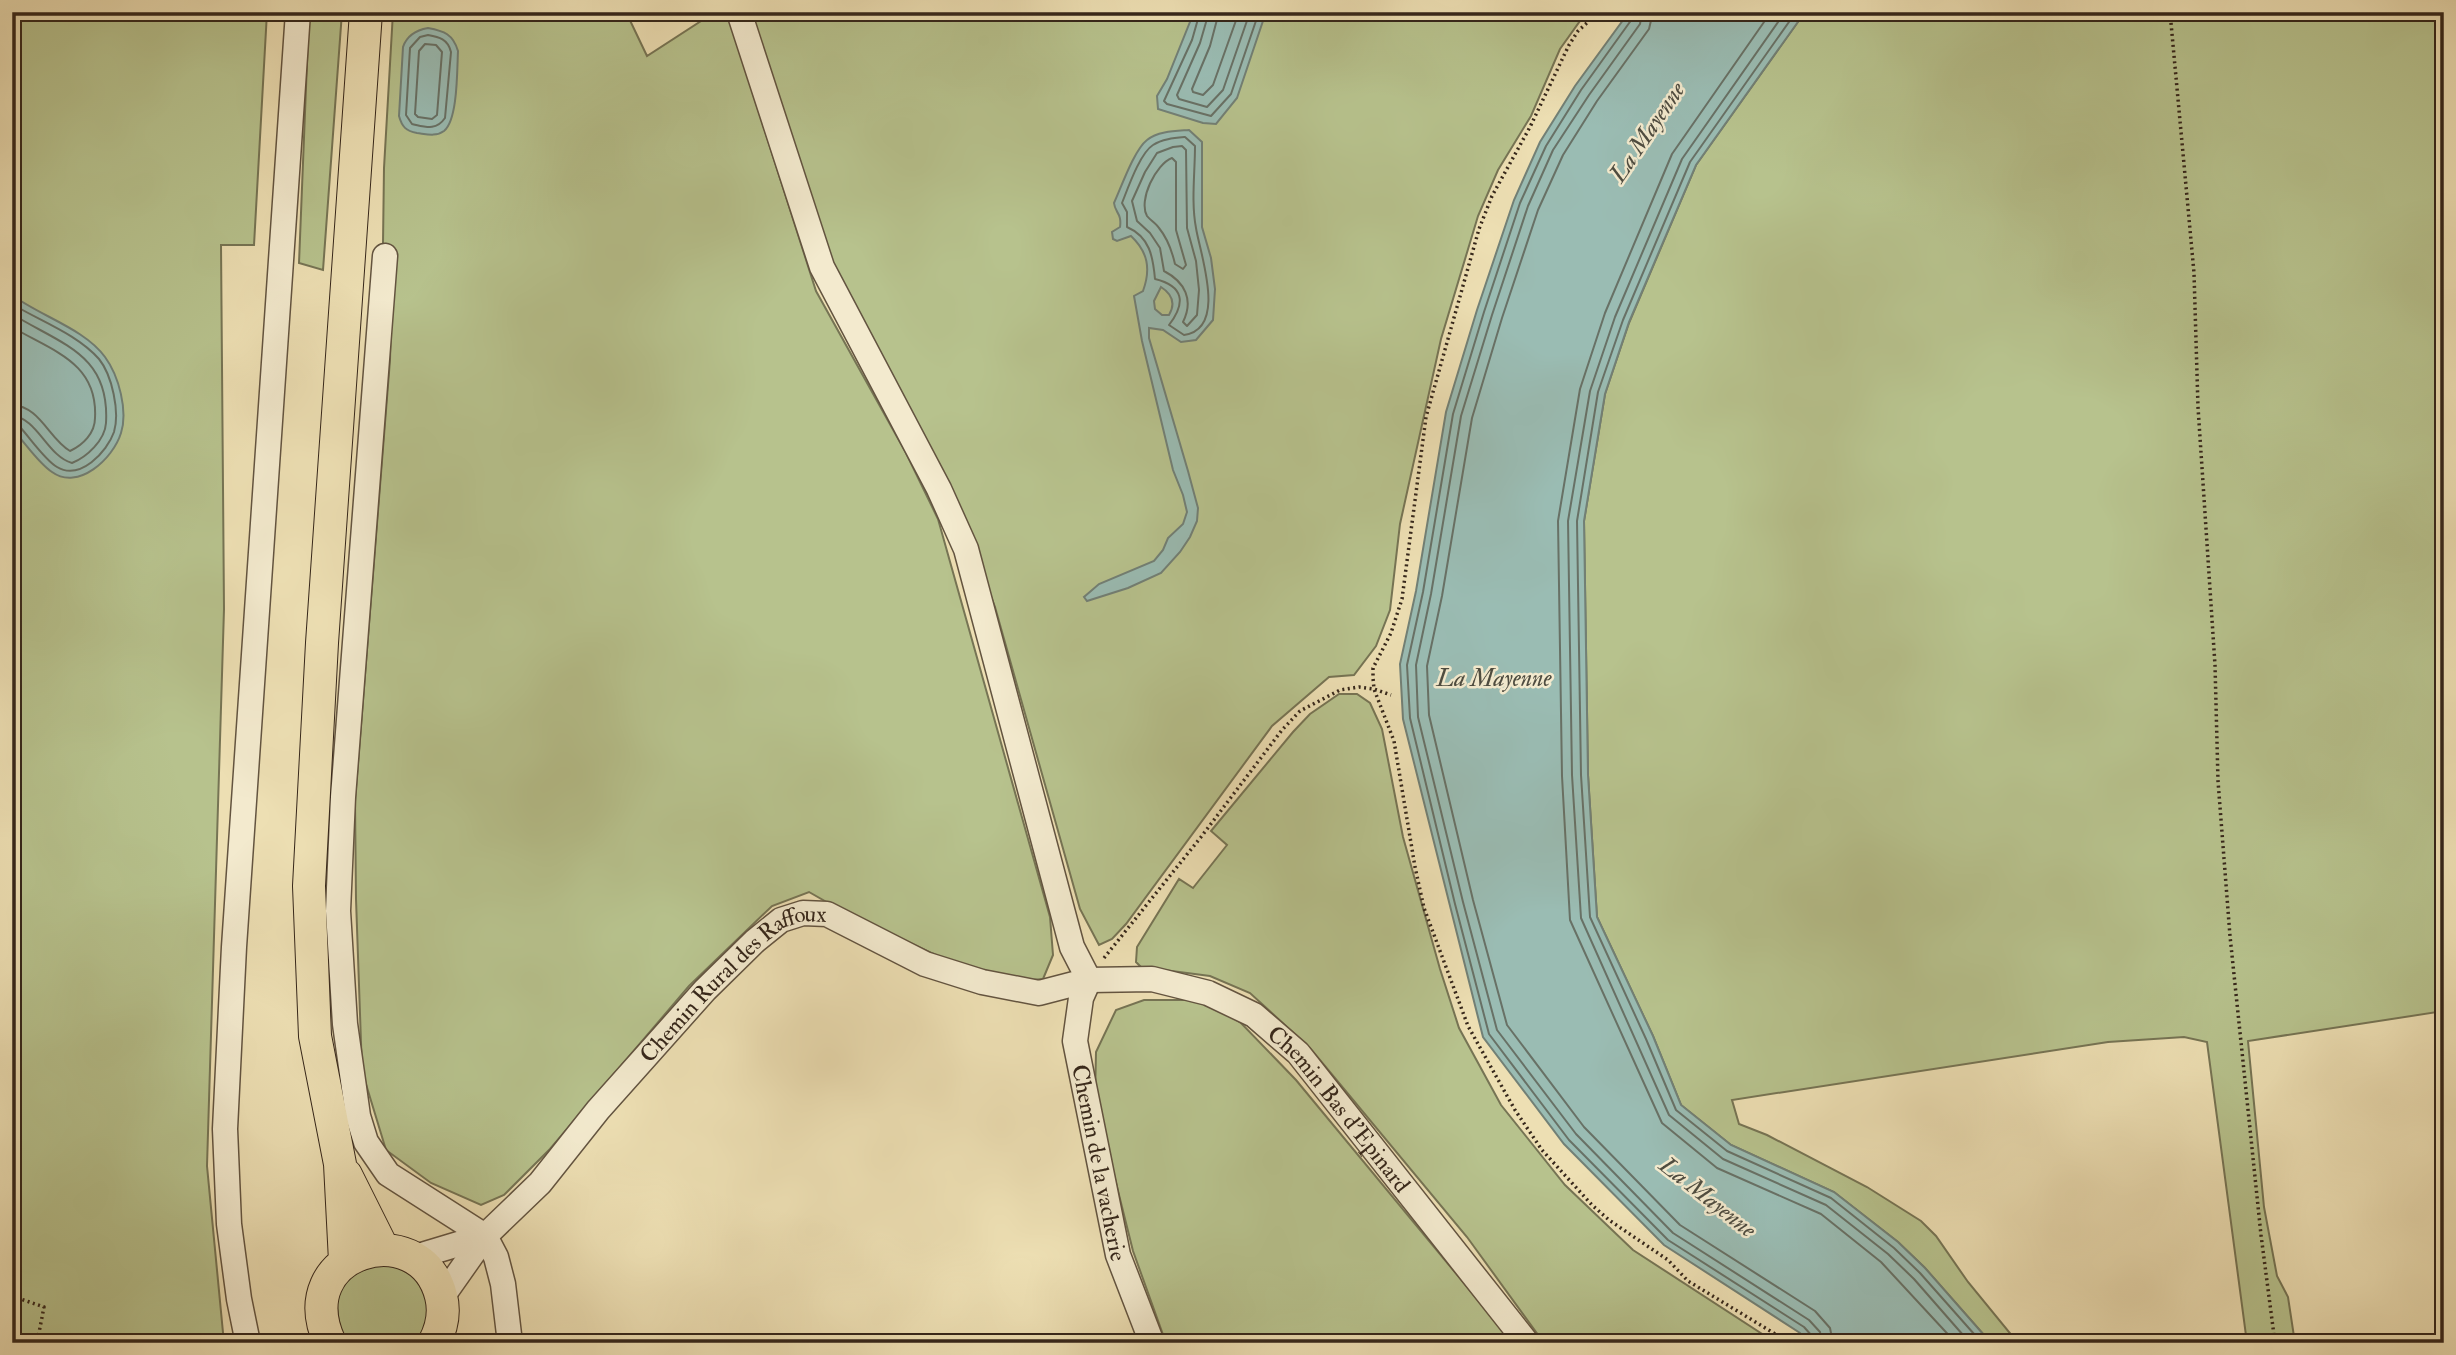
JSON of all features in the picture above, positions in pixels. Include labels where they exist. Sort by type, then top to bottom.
[{"type":"main road","points":[[345,1261],[340,1164],[315,1036],[309,886],[323,630],[366,12]]},
{"type":"main road","points":[[340,1164],[398,1253],[431,1273],[442,1297],[443,1320],[437,1340]]},
{"type":"main road","points":[[324,1338],[320,1309],[323,1291],[332,1274],[345,1261],[363,1252],[398,1253]]},
{"type":"street","points":[[248,1343],[229,1224],[225,1129],[234,947],[298,12]]},
{"type":"street","points":[[739,12],[822,267],[939,489],[966,549],[1072,947],[1088,980]]},
{"type":"street","points":[[385,256],[342,810],[338,911],[345,1024],[358,1116],[366,1142],[388,1174],[485,1236],[496,1257],[503,1284],[510,1343]]},
{"type":"street","name":"Chemin Rural des Raffoux","points":[[442,1297],[485,1236],[540,1183],[598,1110],[705,990],[755,940],[781,920],[803,913],[827,914],[925,964],[982,982],[1039,993],[1088,980]]},
{"type":"street","name":"Chemin Bas d'Epinard","points":[[1088,980],[1152,979],[1208,993],[1254,1015],[1298,1052],[1527,1343]]},
{"type":"street","name":"Chemin de la vacherie","points":[[1088,980],[1081,998],[1075,1041],[1118,1255],[1152,1343]]},
{"type":"street","name":"Chemin Rural des Raffoux","points":[[398,1253],[485,1236]]},
{"type":"path","points":[[1599,12],[1578,31],[1569,45],[1535,116],[1492,195],[1479,229],[1426,417],[1402,599],[1391,634],[1373,668],[1374,689],[1394,741],[1424,908],[1468,1026],[1515,1110],[1549,1159],[1609,1220],[1668,1260],[1688,1281],[1790,1343]]},
{"type":"path","points":[[2170,12],[2194,272],[2198,407],[2215,652],[2218,781],[2261,1235],[2275,1343]]},
{"type":"path","points":[[1088,980],[1282,730],[1300,711],[1340,690],[1359,687],[1391,695]]},
{"type":"path","points":[[12,1296],[44,1307],[37,1343]]},
{"type":"green space","points":[[12,12],[267,12],[254,245],[221,245],[224,609],[207,1166],[224,1343],[12,1343]]},
{"type":"green space","points":[[309,12],[342,12],[323,270],[299,263]]},
{"type":"green space","points":[[393,12],[626,12],[647,56],[715,12],[727,12],[816,291],[906,453],[938,519],[1050,917],[1053,955],[1043,979],[1020,981],[940,957],[846,913],[809,892],[772,906],[689,986],[550,1149],[504,1195],[481,1205],[431,1183],[386,1150],[362,1071],[355,801],[390,360],[393,249],[383,243],[384,168]]},
{"type":"green space","points":[[745,12],[1590,12],[1560,49],[1531,116],[1498,170],[1478,216],[1441,339],[1400,524],[1390,610],[1376,646],[1354,675],[1329,677],[1272,726],[1126,924],[1112,939],[1099,945],[1080,909],[995,607],[957,508],[843,291]]},
{"type":"green space","points":[[1805,12],[2444,12],[2444,1011],[2248,1041],[2264,1207],[2277,1276],[2288,1297],[2295,1343],[2247,1343],[2207,1042],[2184,1037],[2108,1042],[1732,1100],[1739,1124],[1767,1135],[1867,1187],[1921,1221],[1936,1236],[1968,1282],[2018,1343],[1991,1343],[1925,1268],[1898,1242],[1834,1192],[1731,1145],[1681,1105],[1653,1036],[1597,917],[1588,775],[1584,521],[1605,394],[1629,323],[1696,165]]},
{"type":"green space","points":[[1339,694],[1357,694],[1370,703],[1382,729],[1403,837],[1440,969],[1459,1028],[1501,1105],[1565,1185],[1633,1250],[1776,1343],[1544,1343],[1467,1237],[1310,1048],[1250,993],[1210,976],[1141,967],[1136,962],[1137,947],[1179,879],[1193,888],[1227,845],[1211,831],[1293,732],[1310,714]]},
{"type":"green space","points":[[1144,1000],[1207,1000],[1241,1023],[1296,1080],[1511,1343],[1166,1343],[1133,1251],[1095,1099],[1096,1052],[1116,1010]]},
{"type":"green space","points":[[390,1261],[418,1278],[429,1306],[427,1322],[421,1336],[415,1343],[345,1343],[341,1338],[337,1302],[340,1283],[355,1273]]},
{"type":"water","points":[[1194,12],[1266,12],[1237,98],[1216,124],[1203,123],[1158,109],[1157,96],[1167,79]]},
{"type":"water","name":"La Mayenne","points":[[1629,12],[1805,12],[1696,165],[1629,322],[1605,394],[1584,521],[1588,775],[1597,917],[1653,1036],[1681,1105],[1731,1145],[1834,1192],[1898,1242],[1925,1268],[1991,1343],[1809,1343],[1800,1333],[1664,1245],[1564,1144],[1483,1037],[1403,719],[1400,664],[1416,591],[1446,412],[1514,200],[1540,142],[1575,86]]},
{"type":"water","points":[[428,28],[447,34],[458,51],[452,116],[444,131],[434,135],[407,130],[399,116],[403,47],[413,34]]},
{"type":"water","points":[[1189,130],[1202,142],[1202,227],[1211,258],[1215,289],[1213,320],[1196,340],[1181,342],[1163,330],[1149,328],[1149,338],[1198,508],[1197,521],[1180,552],[1161,573],[1128,588],[1087,601],[1084,597],[1099,584],[1154,561],[1168,538],[1183,524],[1187,512],[1173,470],[1134,296],[1143,291],[1147,275],[1146,261],[1141,248],[1131,236],[1117,241],[1113,239],[1112,232],[1120,227],[1114,203],[1142,145],[1156,135]],"holes":[[[1161,287],[1172,303],[1169,315],[1162,315],[1155,309],[1154,301]]]},
{"type":"water","points":[[12,295],[86,338],[105,357],[114,374],[123,404],[121,433],[103,462],[83,475],[62,477],[52,472],[12,429]]}]
